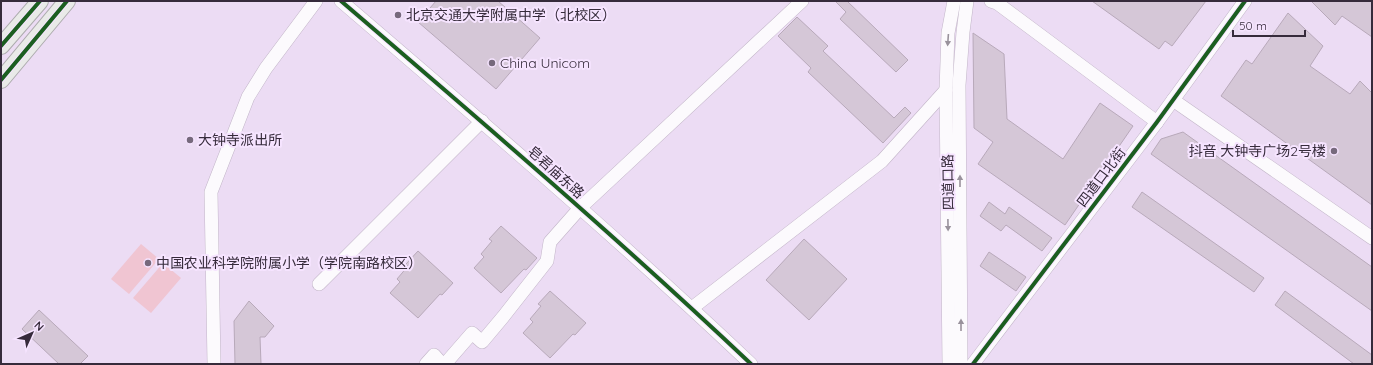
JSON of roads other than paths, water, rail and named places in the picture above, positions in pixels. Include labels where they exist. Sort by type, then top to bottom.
[{"type":"main road","points":[[1,46],[40,1]]},
{"type":"main road","points":[[1,80],[67,1]]},
{"type":"street","points":[[214,364],[211,192],[248,97],[266,68],[316,1]]},
{"type":"street","name":"皂君庙东路","points":[[341,1],[482,121],[692,308],[751,364]]},
{"type":"street","points":[[426,364],[434,356],[444,364],[472,333],[482,342],[504,317],[547,261],[550,242],[580,208],[802,1]]},
{"type":"street","name":"四道口路","points":[[949,364],[946,90],[948,33],[954,1]]},
{"type":"street","name":"四道口路","points":[[961,364],[960,85],[963,32],[967,1]]},
{"type":"street","points":[[991,1],[997,3],[1156,122]]},
{"type":"street","name":"四道口北街","points":[[973,364],[1173,100],[1245,1]]},
{"type":"street","points":[[692,308],[882,161],[946,90]]},
{"type":"street","points":[[1173,100],[1372,238]]},
{"type":"street","points":[[319,284],[482,121]]},
{"type":"place","name":"北京交通大学附属中学（北校区）","points":[[398,15]]},
{"type":"place","name":"China Unicom","points":[[492,63]]},
{"type":"place","name":"大钟寺派出所","points":[[190,140]]},
{"type":"place","name":"抖音 大钟寺广场2号楼","points":[[1334,151]]},
{"type":"place","name":"中国农业科学院附属小学（学院南路校区）","points":[[148,263]]}]
